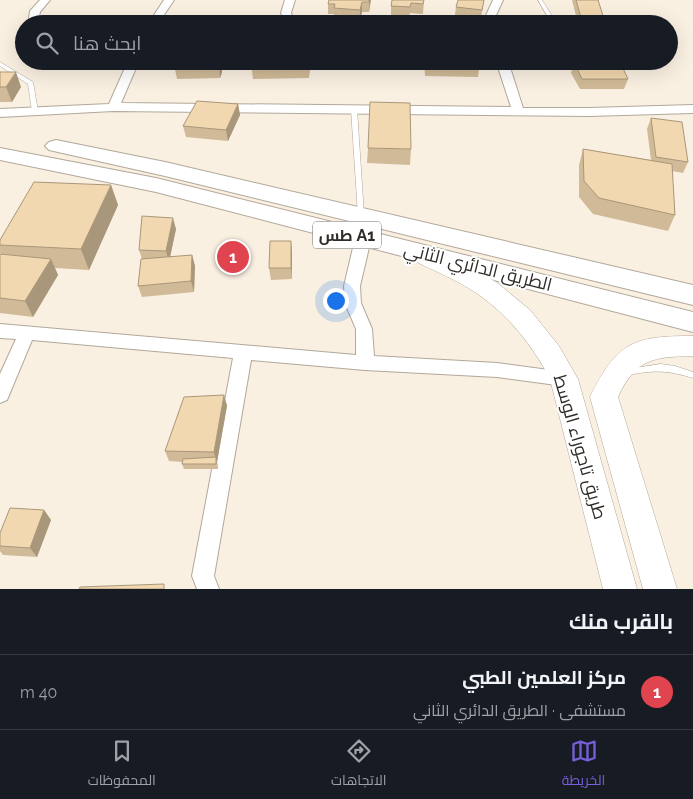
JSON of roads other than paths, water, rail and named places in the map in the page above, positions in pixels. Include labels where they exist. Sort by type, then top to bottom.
[{"type":"highway","name":"الطريق الدائري الثاني","points":[[0,136],[165,169],[693,295]]},
{"type":"highway","name":"الطريق الدائري الثاني","points":[[0,154],[156,186],[693,322]]},
{"type":"main road","name":"طريق تاجوراء الوسط","points":[[417,252],[487,288],[535,334],[564,379],[620,589]]},
{"type":"main road","name":"طريق تاجوراء الوسط","points":[[660,589],[604,397],[613,375],[634,354],[646,349],[693,346]]},
{"type":"street","points":[[34,15],[35,11],[45,0]]},
{"type":"street","points":[[159,15],[169,0]]},
{"type":"street","points":[[287,15],[290,0]]},
{"type":"street","points":[[491,15],[498,0]]},
{"type":"street","points":[[113,106],[130,70]]},
{"type":"street","points":[[505,70],[518,110]]},
{"type":"street","points":[[0,113],[113,106],[589,112],[693,109]]},
{"type":"street","points":[[363,239],[352,286],[353,303],[364,329],[365,363]]},
{"type":"street","points":[[0,331],[365,363],[497,370],[564,379]]},
{"type":"street","points":[[0,395],[27,333]]},
{"type":"street","points":[[208,589],[203,576],[243,353]]},
{"type":"lane","points":[[540,0],[549,15]]},
{"type":"lane","points":[[0,64],[31,84],[35,111]]},
{"type":"lane","points":[[354,109],[361,215]]},
{"type":"lane","points":[[613,375],[656,366],[671,367],[693,375]]},
{"type":"place","name":"مركز العلمين الطبي","points":[[233,257]]}]
